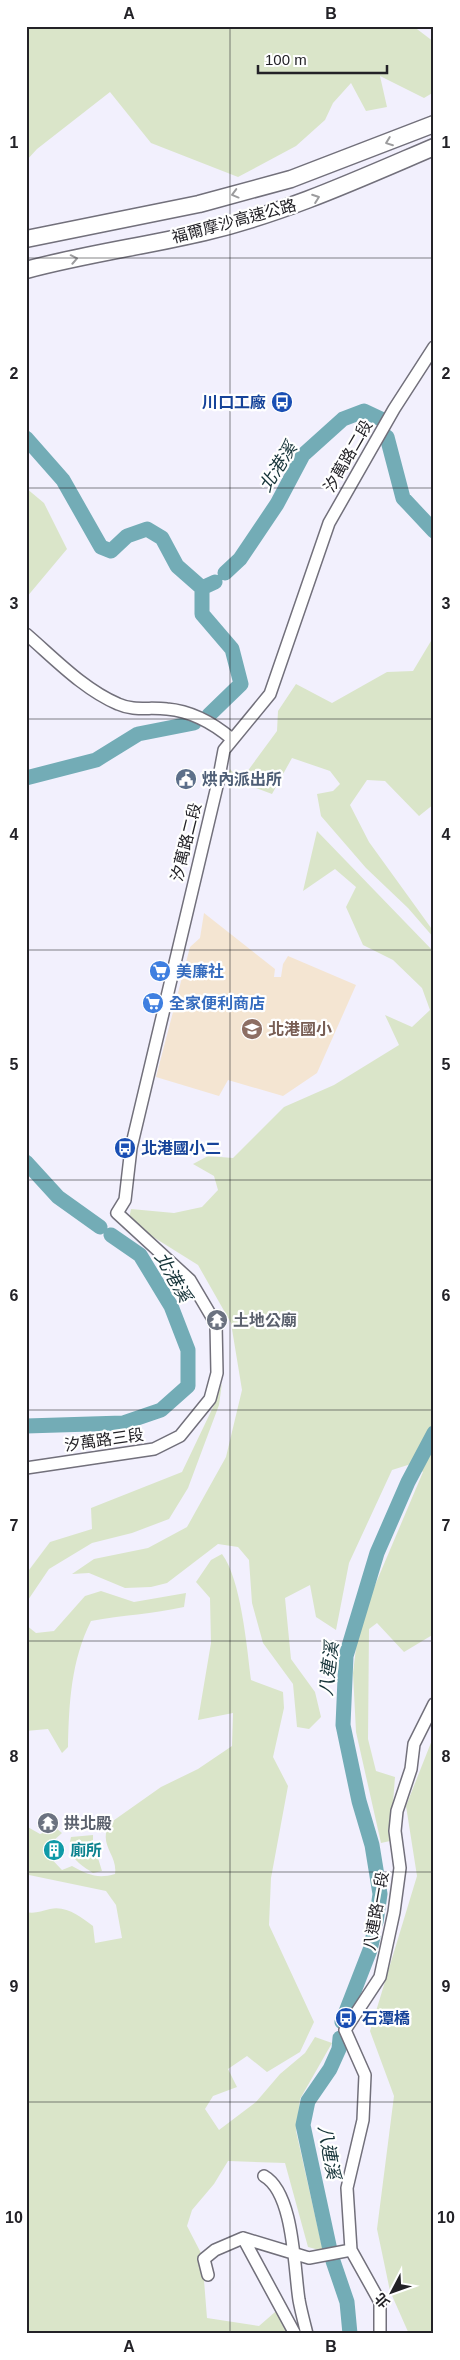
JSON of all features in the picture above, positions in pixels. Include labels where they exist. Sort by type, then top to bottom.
[{"type":"highway","name":"福爾摩沙高速公路","points":[[26,239],[199,204],[282,181],[393,141],[434,124]]},
{"type":"highway","name":"福爾摩沙高速公路","points":[[26,270],[206,232],[282,210],[336,190],[434,147]]},
{"type":"street","name":"汐萬路二段","points":[[117,1213],[125,1200],[131,1148],[224,750],[260,709],[270,694],[329,523],[394,409],[434,347]]},
{"type":"street","points":[[26,634],[83,682],[118,704],[133,708],[167,708],[190,714],[218,727],[232,739]]},
{"type":"street","name":"汐萬路三段","points":[[26,1468],[154,1449],[180,1436],[210,1399],[217,1373],[216,1324],[190,1280],[117,1213]]},
{"type":"street","name":"八連路一段","points":[[351,2250],[347,2188],[363,2120],[365,2075],[345,2030],[380,1977],[394,1912],[400,1868],[395,1831],[397,1811],[411,1769],[414,1744],[434,1704]]},
{"type":"street","points":[[264,2176],[273,2181],[286,2210],[295,2253],[299,2300],[307,2334]]},
{"type":"street","points":[[208,2275],[204,2259],[215,2250],[244,2238],[310,2258],[351,2250],[380,2302],[380,2334]]},
{"type":"street","points":[[244,2238],[295,2334]]},
{"type":"shaded area","name":"北港國小","points":[[204,913],[275,969],[274,977],[281,977],[283,964],[288,956],[356,985],[317,1073],[283,1096],[228,1080],[219,1096],[156,1077],[190,947],[200,938]]},
{"type":"green space","points":[[26,26],[413,26],[434,42],[434,92],[424,98],[380,76],[387,107],[366,111],[351,83],[333,103],[325,120],[296,146],[238,177],[151,143],[110,92],[37,149],[26,161]]},
{"type":"green space","points":[[26,488],[44,503],[67,549],[26,598]]},
{"type":"green space","points":[[434,636],[434,804],[419,816],[385,781],[367,780],[350,805],[369,842],[434,932],[434,938],[408,908],[366,868],[321,816],[317,794],[333,791],[340,784],[330,771],[292,758],[272,794],[227,777],[230,769],[236,776],[244,776],[277,731],[278,711],[296,684],[332,703],[387,672],[413,671]]},
{"type":"green space","points":[[317,831],[434,952],[434,1634],[404,1652],[377,1623],[369,1629],[368,1739],[376,1771],[395,1777],[390,1841],[381,1843],[356,1732],[353,1673],[359,1623],[423,1472],[411,1464],[392,1470],[349,1563],[336,1630],[316,1617],[310,1585],[285,1598],[291,1659],[315,1692],[321,1717],[309,1729],[297,1727],[293,1684],[263,1643],[252,1603],[249,1560],[238,1547],[218,1544],[167,1583],[151,1587],[125,1588],[89,1573],[72,1574],[94,1559],[148,1548],[187,1527],[226,1457],[242,1390],[231,1323],[198,1265],[142,1230],[129,1219],[131,1209],[174,1213],[202,1207],[218,1190],[214,1176],[193,1164],[208,1156],[233,1158],[284,1107],[334,1085],[399,1045],[385,1015],[412,1027],[430,1010],[422,988],[393,960],[363,945],[346,907],[356,887],[335,869],[303,891]]},
{"type":"green space","points":[[222,1383],[219,1405],[188,1488],[169,1519],[132,1533],[92,1543],[49,1569],[26,1603],[26,1574],[50,1542],[92,1529],[91,1508],[182,1472],[215,1403]]},
{"type":"green space","points":[[222,1554],[229,1565],[238,1596],[251,1680],[283,1692],[284,1708],[273,1757],[288,1786],[271,1878],[269,1925],[314,2022],[300,2052],[267,2072],[247,2056],[228,2069],[237,2087],[213,2096],[205,2109],[219,2130],[256,2102],[280,2074],[305,2053],[315,2037],[332,2043],[300,2099],[296,2131],[323,2251],[308,2247],[285,2163],[228,2161],[214,2184],[192,2210],[187,2226],[202,2255],[207,2318],[259,2326],[282,2306],[298,2334],[26,2334],[26,1912],[56,1908],[67,1910],[93,1926],[95,1943],[122,1938],[116,1905],[106,1891],[29,1875],[26,1826],[40,1834],[56,1828],[62,1833],[43,1850],[62,1870],[72,1866],[93,1875],[115,1874],[114,1861],[106,1837],[110,1823],[161,1787],[198,1769],[232,1746],[233,1713],[198,1720],[211,1643],[210,1598],[196,1582],[211,1560]]},
{"type":"green space","points":[[101,1591],[134,1602],[186,1593],[184,1607],[91,1621],[84,1636],[75,1667],[70,1698],[68,1747],[62,1753],[48,1729],[26,1731],[26,1625],[36,1633],[54,1631],[85,1596]]},
{"type":"green space","points":[[434,1735],[434,2334],[409,2334],[390,2291],[377,2229],[394,2096],[370,2031],[417,1876],[406,1806]]},
{"type":"green space","points":[[93,1835],[93,1842],[102,1871],[93,1873],[75,1859],[70,1849],[70,1844],[71,1837]]},
{"type":"waterway","name":"北港溪","points":[[225,573],[240,559],[277,504],[303,455],[343,419],[364,411],[381,419]]},
{"type":"waterway","name":"北港溪","points":[[387,437],[403,498],[434,531]]},
{"type":"waterway","points":[[26,438],[63,480],[101,547],[111,551],[127,536],[147,529],[162,538],[177,566],[202,588]]},
{"type":"waterway","name":"北港溪","points":[[209,715],[241,684],[232,649],[202,614],[202,588],[215,582]]},
{"type":"waterway","name":"北港溪","points":[[26,778],[96,760],[138,734],[194,723]]},
{"type":"waterway","name":"北港溪","points":[[26,1162],[58,1197],[100,1227]]},
{"type":"waterway","name":"北港溪","points":[[26,1426],[123,1423],[161,1410],[188,1386],[188,1350],[171,1306],[140,1255],[111,1235]]},
{"type":"waterway","name":"八連溪","points":[[376,1922],[380,1894],[372,1845],[359,1801],[343,1725],[346,1656],[377,1553],[408,1482],[434,1433]]},
{"type":"waterway","name":"八連溪","points":[[342,2022],[370,1950],[373,1937]]},
{"type":"waterway","name":"八連溪","points":[[330,2250],[303,2125],[308,2101],[330,2069],[339,2049],[340,2038]]},
{"type":"waterway","name":"八連溪","points":[[333,2261],[347,2302],[350,2334]]},
{"type":"place","name":"川口工廠","points":[[282,402]]},
{"type":"place","name":"烘內派出所","points":[[186,779]]},
{"type":"place","name":"美廉社","points":[[160,971]]},
{"type":"place","name":"全家便利商店","points":[[153,1003]]},
{"type":"place","name":"北港國小","points":[[252,1029]]},
{"type":"place","name":"北港國小二","points":[[125,1148]]},
{"type":"place","name":"土地公廟","points":[[217,1320]]},
{"type":"place","name":"拱北殿","points":[[48,1823]]},
{"type":"place","name":"廁所","points":[[54,1850]]},
{"type":"place","name":"石潭橋","points":[[346,2018]]}]
